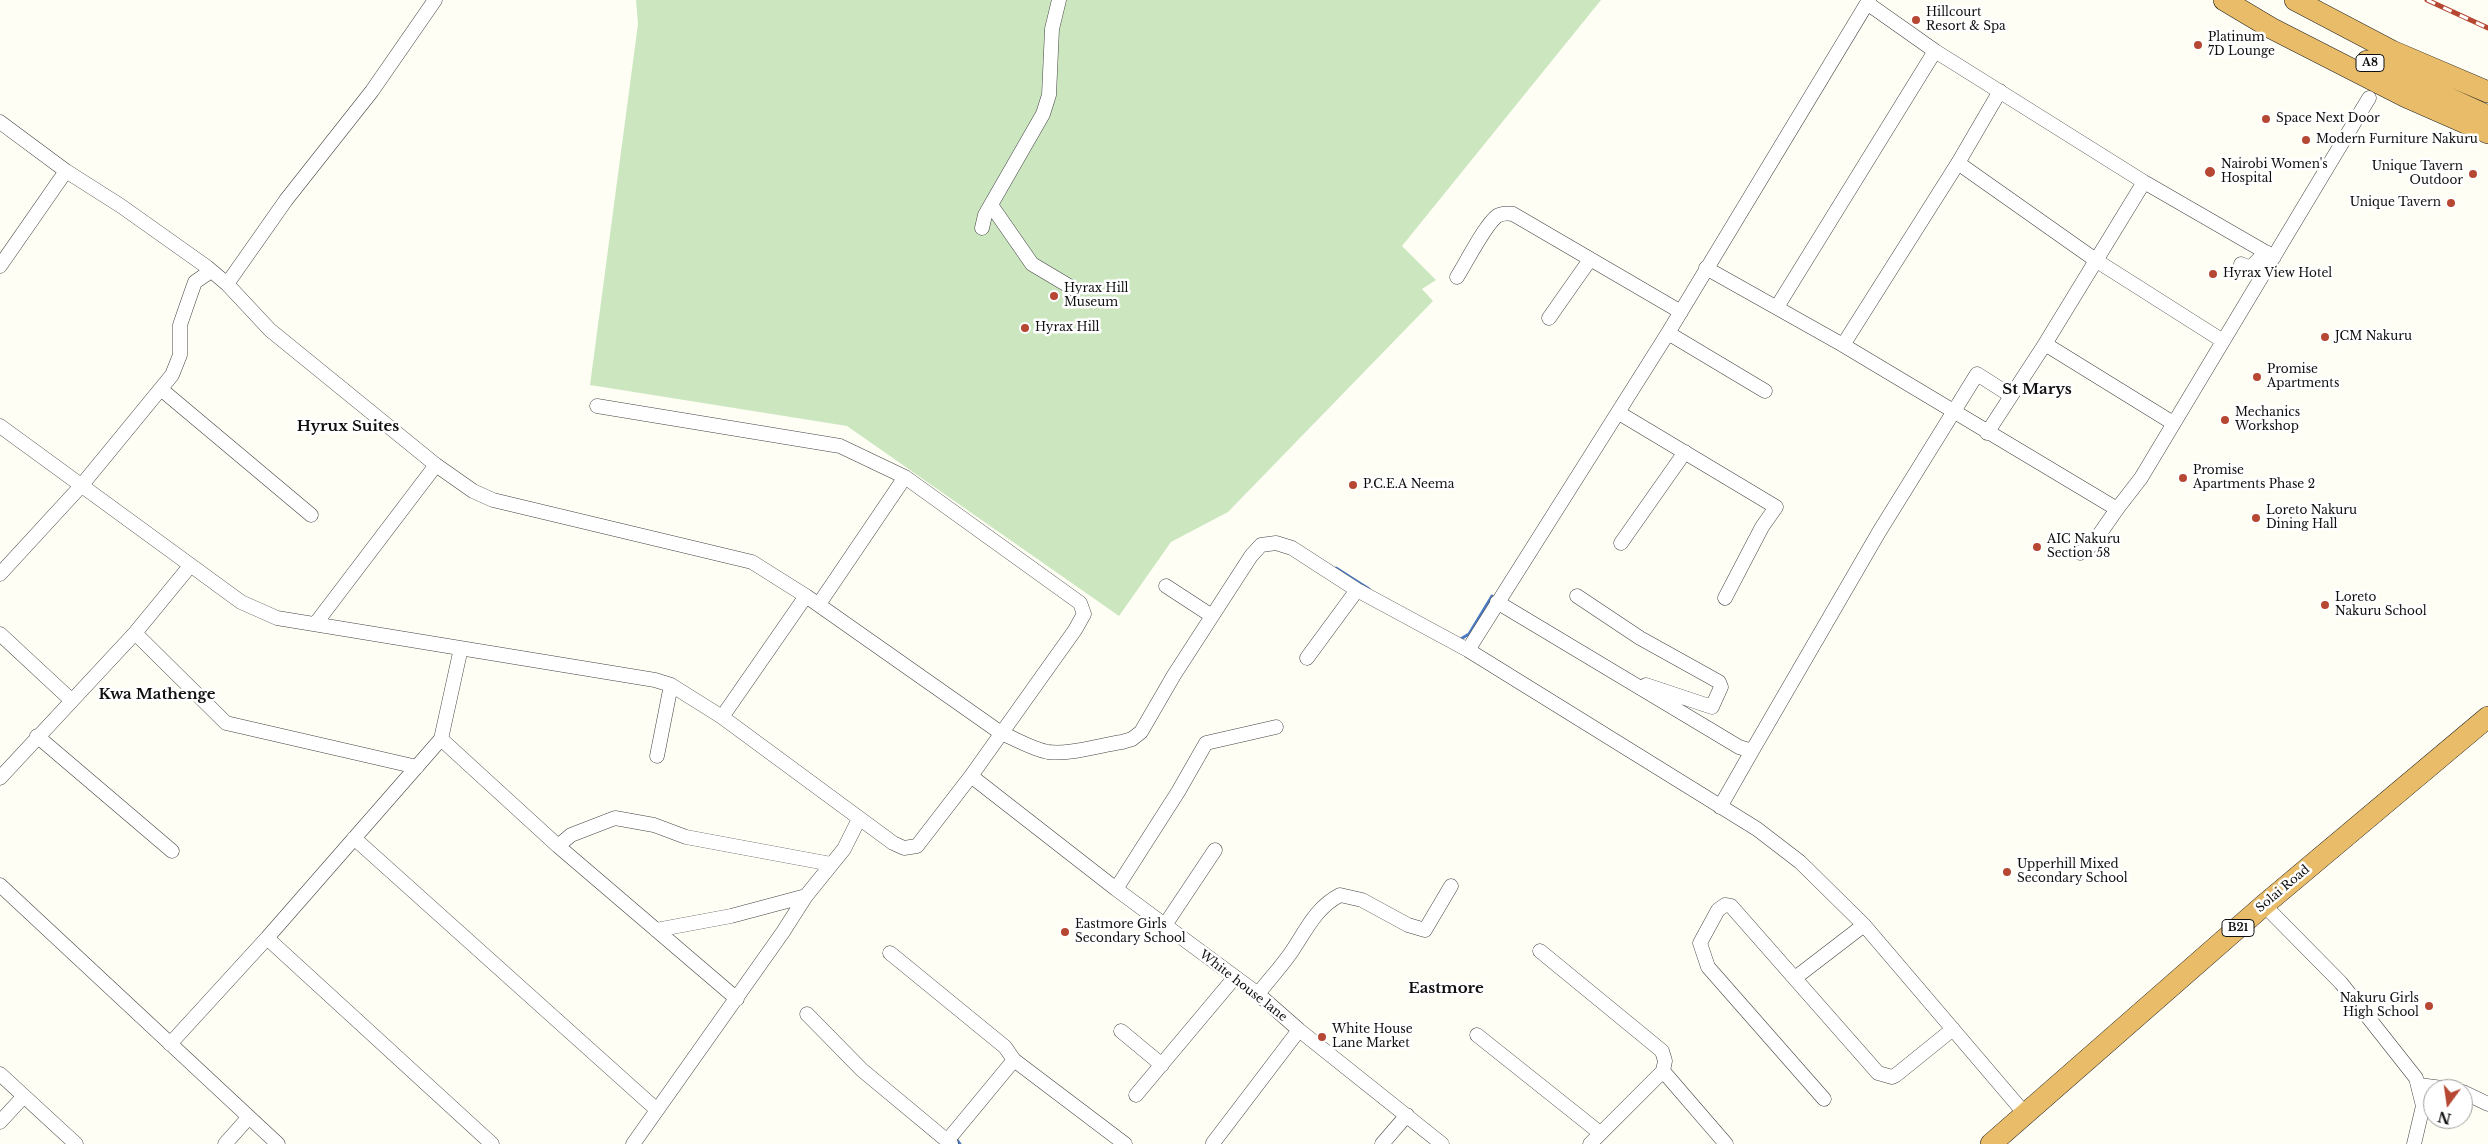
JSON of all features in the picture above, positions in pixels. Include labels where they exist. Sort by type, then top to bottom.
[{"type":"highway","points":[[2224,0],[2271,28],[2406,97],[2488,133]]},
{"type":"highway","name":"A8","points":[[2295,0],[2392,50],[2488,92]]},
{"type":"highway","points":[[2317,0],[2405,44],[2488,81]]},
{"type":"highway","name":"A8","points":[[2250,2],[2378,67],[2488,116]]},
{"type":"highway","name":"Solai Road","points":[[1992,1144],[2264,905],[2488,717]]},
{"type":"street","points":[[227,284],[286,200],[372,91],[435,0]]},
{"type":"street","points":[[982,228],[990,205],[1043,114],[1049,95],[1052,28],[1059,0]]},
{"type":"street","points":[[1468,650],[1619,413],[1868,2],[1936,51],[2144,182],[2270,255]]},
{"type":"street","points":[[1777,307],[1936,51]]},
{"type":"street","points":[[1843,345],[1958,163],[2000,90]]},
{"type":"street","points":[[2080,553],[2092,545],[2141,478],[2223,342],[2270,255],[2369,98]]},
{"type":"street","points":[[0,122],[66,171],[120,206],[211,271],[227,284],[270,330],[436,465],[473,491],[493,500],[752,562],[819,604],[1001,733],[1049,752],[1132,739],[1142,732],[1212,616],[1251,556],[1261,545],[1276,543],[1292,548],[1357,590],[1468,650],[1756,829],[1800,862],[1864,925],[2026,1115]]},
{"type":"street","points":[[1958,163],[2097,261],[2223,342]]},
{"type":"street","points":[[0,266],[66,171]]},
{"type":"street","points":[[1987,433],[2097,261],[2144,182]]},
{"type":"street","points":[[990,205],[1032,264],[1074,289]]},
{"type":"street","points":[[1457,277],[1490,224],[1498,216],[1505,213],[1523,219],[1589,261],[1681,312]]},
{"type":"street","points":[[2241,264],[2250,268],[2270,255]]},
{"type":"street","points":[[1549,318],[1589,261]]},
{"type":"street","points":[[1706,268],[1843,345],[1987,433],[2117,509]]},
{"type":"street","points":[[0,574],[81,486],[162,390],[172,375],[180,355],[180,326],[195,282],[211,271]]},
{"type":"street","points":[[1668,333],[1765,391]]},
{"type":"street","points":[[2045,344],[2173,423]]},
{"type":"street","points":[[1720,807],[1878,532],[1977,374],[2010,395]]},
{"type":"street","points":[[162,390],[311,515]]},
{"type":"street","points":[[0,426],[190,566],[255,610],[276,618],[316,623],[671,685],[722,717],[893,843],[904,848],[917,846],[971,776],[1075,630],[1084,614],[1080,603],[905,477],[840,446],[597,406]]},
{"type":"street","points":[[1619,413],[1776,508],[1762,527],[1725,598]]},
{"type":"street","points":[[1621,543],[1684,452]]},
{"type":"street","points":[[316,623],[436,465]]},
{"type":"street","points":[[819,604],[905,477]]},
{"type":"street","points":[[0,778],[70,699],[135,633],[190,566]]},
{"type":"street","points":[[1166,586],[1212,616]]},
{"type":"street","points":[[1307,658],[1357,590]]},
{"type":"street","points":[[722,717],[806,596]]},
{"type":"street","points":[[1577,596],[1640,638],[1719,682],[1721,687],[1712,707],[1619,677]]},
{"type":"street","points":[[1497,602],[1738,747],[1752,751]]},
{"type":"street","points":[[135,633],[226,723],[417,767]]},
{"type":"street","points":[[0,634],[70,699]]},
{"type":"street","points":[[170,1044],[267,938],[441,739],[461,648]]},
{"type":"street","points":[[657,756],[671,685]]},
{"type":"street","points":[[1116,889],[1178,792],[1206,743],[1276,727]]},
{"type":"street","points":[[37,736],[172,851]]},
{"type":"street","points":[[441,739],[558,846],[737,999]]},
{"type":"street","name":"White house lane","points":[[971,776],[1116,889],[1258,994],[1299,1030],[1442,1144]]},
{"type":"street","points":[[558,846],[571,836],[615,818],[654,825],[686,837],[832,864]]},
{"type":"street","points":[[633,1144],[784,932],[806,896],[844,849],[859,819]]},
{"type":"street","points":[[354,838],[657,1110]]},
{"type":"street","points":[[1165,925],[1215,850]]},
{"type":"street","points":[[0,885],[278,1144]]},
{"type":"street","points":[[1258,994],[1288,956],[1326,902],[1340,895],[1362,900],[1408,925],[1425,930],[1451,886]]},
{"type":"street","points":[[656,930],[732,916],[806,896]]},
{"type":"street","points":[[1824,1099],[1708,967],[1700,944],[1718,910],[1726,905],[1731,906],[1878,1073],[1886,1076],[1896,1075],[1954,1029]]},
{"type":"street","points":[[2264,905],[2341,983],[2416,1078],[2423,1106],[2414,1144]]},
{"type":"street","points":[[1795,978],[1864,925]]},
{"type":"street","points":[[267,938],[492,1144]]},
{"type":"street","points":[[1540,951],[1662,1051],[1663,1071],[1590,1144]]},
{"type":"street","points":[[890,953],[1005,1047],[1014,1060],[1125,1144]]},
{"type":"street","points":[[1136,1095],[1235,977]]},
{"type":"street","points":[[807,1014],[862,1070],[949,1142],[1014,1060]]},
{"type":"street","points":[[1213,1143],[1299,1030]]},
{"type":"street","points":[[1121,1031],[1162,1065]]},
{"type":"street","points":[[1477,1035],[1600,1133]]},
{"type":"street","points":[[1663,1071],[1726,1144]]},
{"type":"street","points":[[0,1074],[76,1144]]},
{"type":"street","points":[[2419,1085],[2423,1086]]},
{"type":"street","points":[[0,1122],[24,1096]]},
{"type":"street","points":[[2473,1097],[2488,1104]]},
{"type":"street","points":[[1382,1144],[1407,1116]]},
{"type":"street","points":[[225,1144],[249,1117]]},
{"type":"green space","points":[[636,0],[1601,0],[1402,246],[1436,280],[1422,289],[1433,301],[1228,512],[1171,542],[1119,616],[847,426],[590,385],[638,24]]},
{"type":"waterway","points":[[1336,568],[1369,589]]},
{"type":"waterway","points":[[1459,640],[1469,634],[1492,596]]},
{"type":"waterway","points":[[955,1137],[960,1144]]},
{"type":"railway","points":[[2427,0],[2488,28]]},
{"type":"place","name":"Hillcourt Resort & Spa","points":[[1916,20]]},
{"type":"place","name":"Platinum 7D Lounge","points":[[2198,45]]},
{"type":"place","name":"Space Next Door","points":[[2266,119]]},
{"type":"place","name":"Modern Furniture Nakuru","points":[[2306,140]]},
{"type":"place","name":"Nairobi Women's Hospital","points":[[2210,172]]},
{"type":"place","name":"Unique Tavern Outdoor","points":[[2473,174]]},
{"type":"place","name":"Unique Tavern","points":[[2451,203]]},
{"type":"place","name":"Hyrax View Hotel","points":[[2213,274]]},
{"type":"place","name":"Hyrax Hill Museum","points":[[1054,296]]},
{"type":"place","name":"Hyrax Hill","points":[[1025,328]]},
{"type":"place","name":"JCM Nakuru","points":[[2325,337]]},
{"type":"place","name":"Promise Apartments","points":[[2257,377]]},
{"type":"place","name":"Mechanics Workshop","points":[[2225,420]]},
{"type":"place","name":"Promise Apartments Phase 2","points":[[2183,478]]},
{"type":"place","name":"P.C.E.A Neema","points":[[1353,485]]},
{"type":"place","name":"Loreto Nakuru Dining Hall","points":[[2256,518]]},
{"type":"place","name":"AIC Nakuru Section 58","points":[[2037,547]]},
{"type":"place","name":"Loreto Nakuru School","points":[[2325,605]]},
{"type":"place","name":"Upperhill Mixed Secondary School","points":[[2007,872]]},
{"type":"place","name":"Eastmore Girls Secondary School","points":[[1065,932]]},
{"type":"place","name":"Nakuru Girls High School","points":[[2429,1006]]},
{"type":"place","name":"White House Lane Market","points":[[1322,1037]]},
{"type":"district","name":"St Marys","points":[[2037,390]]},
{"type":"district","name":"Hyrux Suites","points":[[348,427]]},
{"type":"district","name":"Kwa Mathenge","points":[[157,695]]},
{"type":"district","name":"Eastmore","points":[[1446,989]]}]
